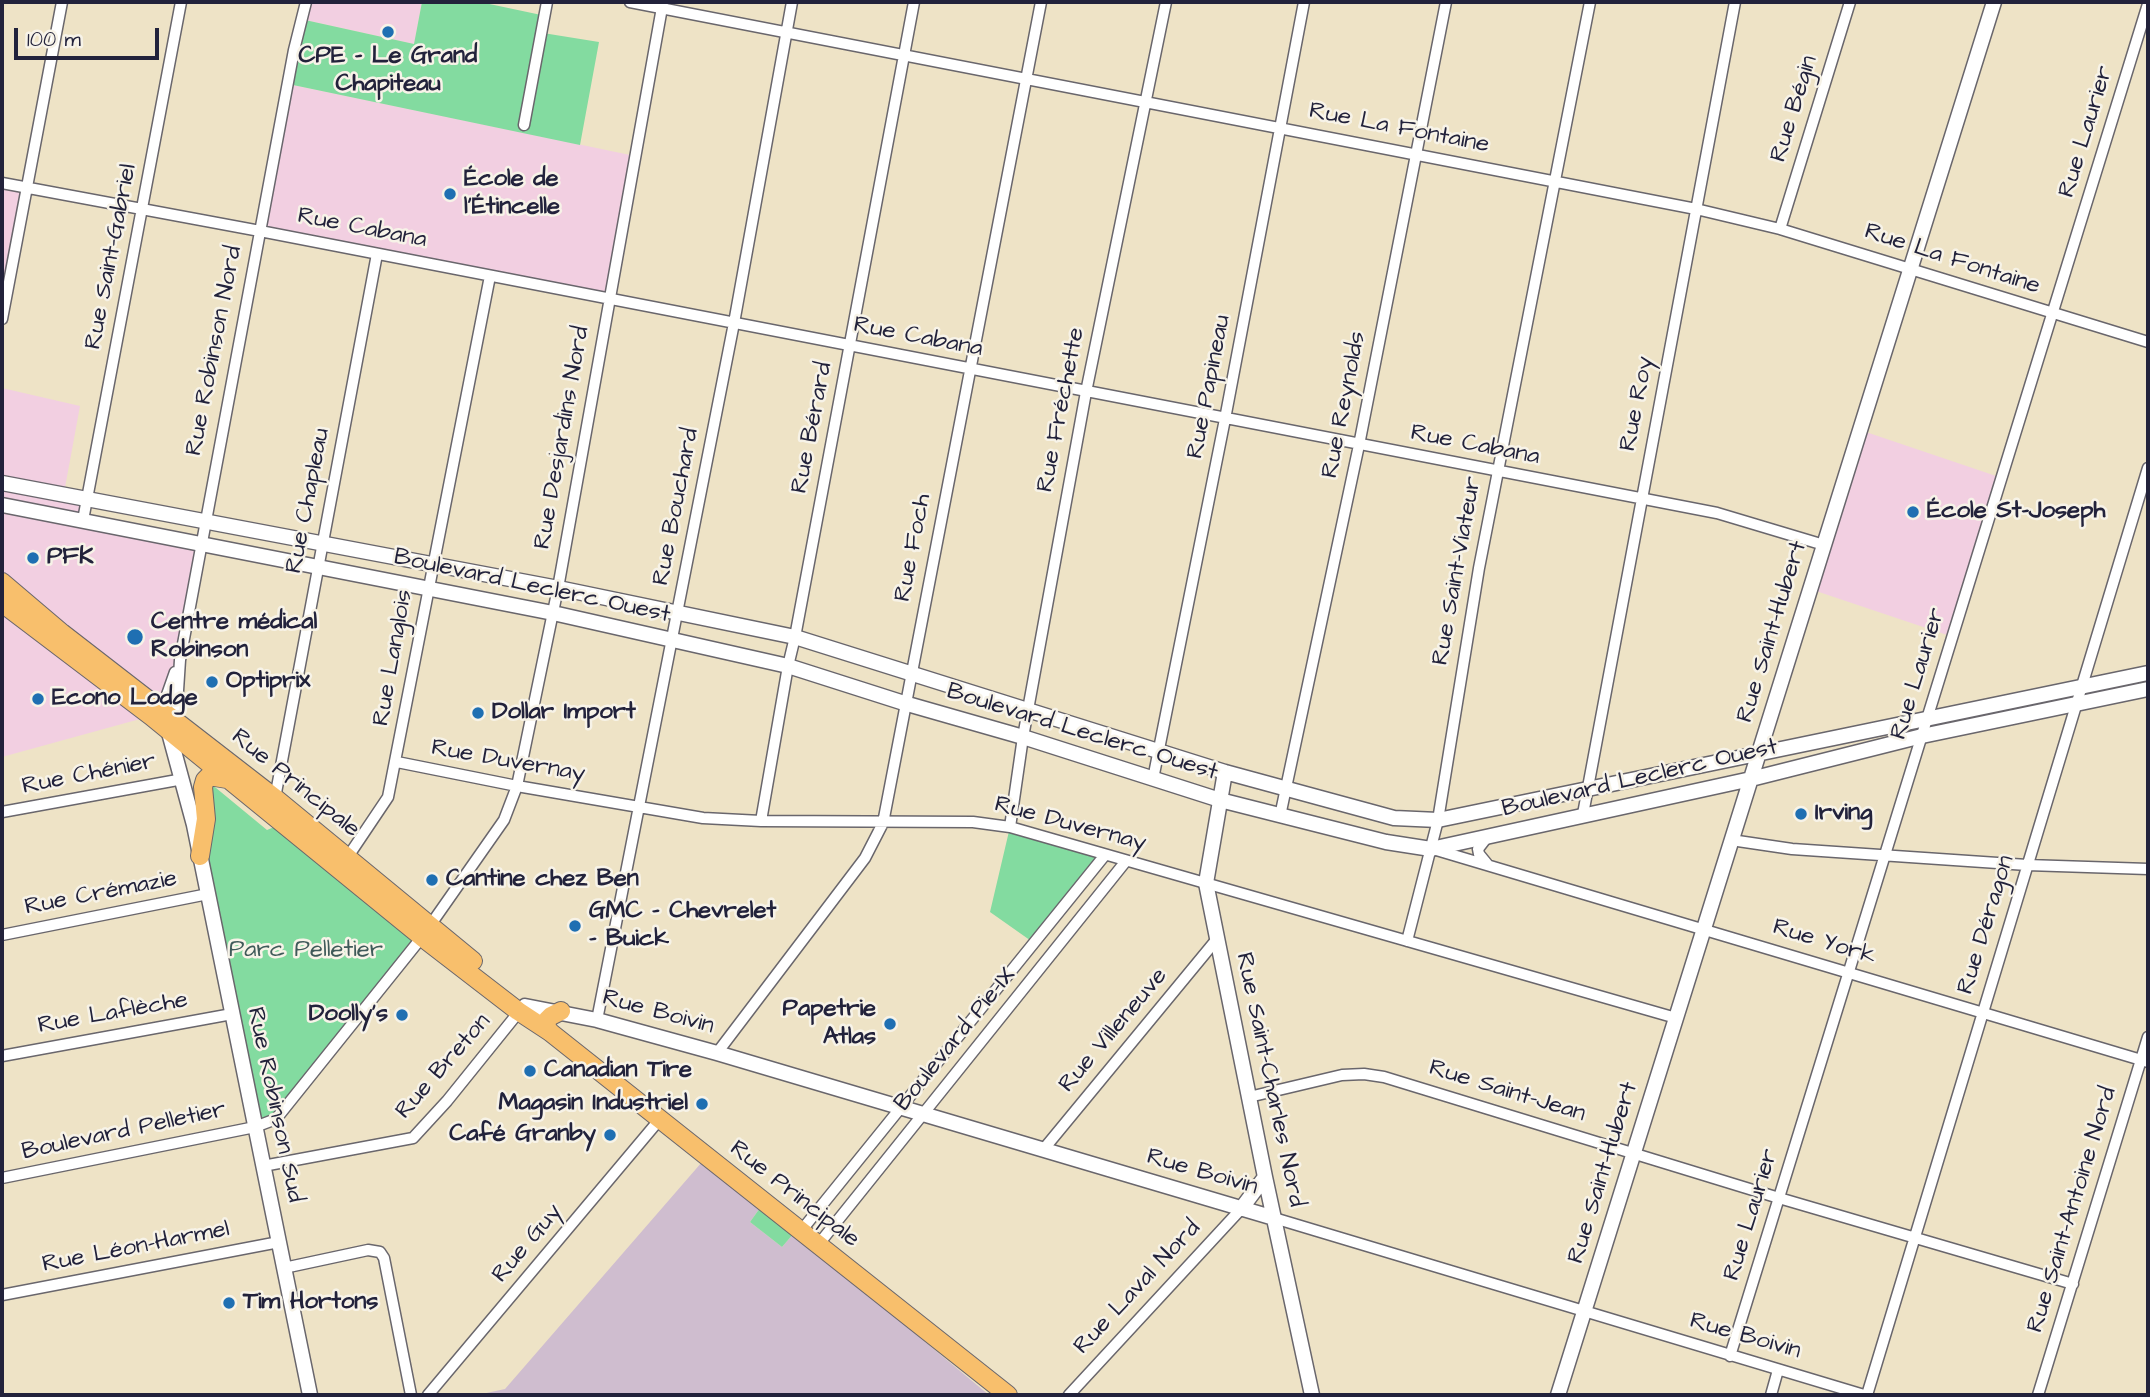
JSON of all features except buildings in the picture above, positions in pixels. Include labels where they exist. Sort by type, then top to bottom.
[{"type":"main road","name":"Rue Principale","points":[[2,582],[172,725],[227,779],[343,863],[521,1009],[1008,1395]]},
{"type":"main road","name":"Rue Principale","points":[[2,603],[275,798],[343,863]]},
{"type":"main road","points":[[200,856],[205,819],[205,780],[209,776],[227,779]]},
{"type":"main road","points":[[550,1032],[546,1026],[547,1020],[561,1012]]},
{"type":"street","points":[[2,319],[62,2]]},
{"type":"street","name":"Rue Saint-Gabriel","points":[[83,520],[181,2]]},
{"type":"street","name":"Rue Robinson Nord","points":[[294,50],[299,2]]},
{"type":"street","name":"Rue Robinson Nord","points":[[172,725],[180,660],[294,50],[306,2]]},
{"type":"street","points":[[524,125],[547,2]]},
{"type":"street","name":"Rue La Fontaine","points":[[630,2],[663,5],[786,32],[1696,209],[1780,229],[2148,342]]},
{"type":"street","name":"Rue Bouchard","points":[[597,1020],[734,323],[792,2]]},
{"type":"street","name":"Rue Bérard","points":[[761,821],[914,2]]},
{"type":"street","name":"Rue Foch","points":[[717,1052],[864,858],[883,823],[1041,2]]},
{"type":"street","name":"Rue Fréchette","points":[[1010,827],[1023,737],[1086,392],[1166,2]]},
{"type":"street","name":"Rue Papineau","points":[[1153,779],[1304,2]]},
{"type":"street","name":"Rue Reynolds","points":[[1280,816],[1359,445],[1446,2]]},
{"type":"street","name":"Rue Saint-Viateur","points":[[1407,941],[1438,820],[1459,681],[1497,472],[1590,2]]},
{"type":"street","name":"Rue Roy","points":[[1583,814],[1735,2]]},
{"type":"street","name":"Rue Bégin","points":[[1780,229],[1850,2]]},
{"type":"street","name":"Rue Saint-Hubert","points":[[1558,1395],[1994,2]]},
{"type":"street","name":"Rue Laurier","points":[[1730,1356],[2148,4]]},
{"type":"street","name":"Rue Desjardins Nord","points":[[255,1127],[276,1119],[427,931],[504,820],[517,786],[558,588],[663,5]]},
{"type":"street","name":"Rue Cabana","points":[[2,183],[1717,513],[1824,545]]},
{"type":"street","name":"Rue Chapleau","points":[[275,798],[377,254]]},
{"type":"street","name":"Rue Langlois","points":[[343,863],[388,797],[397,762],[428,588],[490,276]]},
{"type":"street","name":"Rue Déragon","points":[[1865,1395],[2148,468]]},
{"type":"street","name":"Boulevard Leclerc Ouest","points":[[2,483],[558,588],[796,637],[1225,772],[1394,818],[1438,820],[2148,673]]},
{"type":"street","name":"Boulevard Leclerc Ouest","points":[[2,505],[553,612],[788,666],[1220,800],[1386,842],[1431,849],[1751,779],[1922,736],[2148,689]]},
{"type":"street","name":"Rue Robinson Nord","points":[[172,725],[180,660]]},
{"type":"street","name":"Rue Robinson Sud","points":[[172,725],[310,1395]]},
{"type":"street","name":"Rue Robinson Sud","points":[[172,725],[188,776],[194,825]]},
{"type":"street","name":"Rue Duvernay","points":[[397,762],[702,818],[883,823],[973,822],[1010,827],[1676,1018]]},
{"type":"street","name":"Rue Saint-Charles Nord","points":[[1225,772],[1206,883],[1312,1395]]},
{"type":"street","name":"Rue Chénier","points":[[2,812],[183,779]]},
{"type":"street","points":[[1488,836],[1478,849],[1488,865]]},
{"type":"street","points":[[1731,840],[1792,849],[2028,865],[2148,869]]},
{"type":"street","name":"Rue York","points":[[1431,849],[2145,1061]]},
{"type":"street","name":"Boulevard Pie-IX","points":[[801,1231],[1105,855]]},
{"type":"street","name":"Boulevard Pie-IX","points":[[818,1245],[1126,861]]},
{"type":"street","name":"Rue Crémazie","points":[[2,935],[208,894]]},
{"type":"street","points":[[1044,931],[1060,944]]},
{"type":"street","name":"Rue Villeneuve","points":[[1043,1150],[1217,939]]},
{"type":"street","points":[[1006,977],[1022,990]]},
{"type":"street","name":"Rue Boivin","points":[[521,1009],[561,1012],[717,1052],[1865,1395]]},
{"type":"street","name":"Rue Breton","points":[[263,1166],[413,1138],[447,1101],[521,1009]]},
{"type":"street","name":"Rue Laflèche","points":[[2,1056],[232,1014]]},
{"type":"street","points":[[958,1037],[975,1050]]},
{"type":"street","name":"Rue Saint-Antoine Nord","points":[[2038,1395],[2145,1061],[2148,1037]]},
{"type":"street","name":"Rue Saint-Jean","points":[[1249,1097],[1342,1074],[1384,1077],[1779,1198],[2073,1284]]},
{"type":"street","name":"Rue Guy","points":[[428,1395],[660,1119]]},
{"type":"street","name":"Boulevard Pelletier","points":[[2,1178],[255,1127]]},
{"type":"street","points":[[846,1175],[863,1188]]},
{"type":"street","name":"Rue Laval Nord","points":[[1069,1395],[1241,1209],[1265,1177]]},
{"type":"street","name":"Rue Léon-Harmel","points":[[2,1295],[279,1242]]},
{"type":"street","points":[[284,1268],[368,1250],[380,1252],[384,1258],[411,1395]]},
{"type":"street","points":[[1771,1395],[1778,1370]]},
{"type":"shaded area","name":"CPE - Le Grand Chapiteau","points":[[309,2],[422,2],[414,44],[305,20]]},
{"type":"shaded area","name":"École de l'Étincelle","points":[[293,85],[635,156],[608,299],[265,232]]},
{"type":"shaded area","points":[[2,183],[27,188],[2,319]]},
{"type":"shaded area","points":[[2,388],[80,406],[64,493],[88,498],[83,519],[202,543],[180,660],[162,709],[151,716],[2,757]]},
{"type":"shaded area","name":"École St-Joseph","points":[[1860,430],[2002,478],[1953,637],[1810,589]]},
{"type":"shaded area","points":[[702,1162],[760,1208],[750,1222],[782,1247],[794,1233],[989,1395],[477,1395],[505,1389]]},
{"type":"green space","points":[[422,2],[480,2],[546,16],[543,33],[599,42],[580,145],[293,85],[305,20],[414,44]]},
{"type":"green space","name":"Parc Pelletier","points":[[210,783],[267,830],[279,825],[422,937],[276,1119],[255,1127],[199,822]]},
{"type":"green space","points":[[1010,827],[1105,855],[1034,943],[990,912]]},
{"type":"green space","points":[[760,1208],[794,1233],[782,1247],[750,1222]]},
{"type":"place","name":"CPE - Le Grand Chapiteau","points":[[388,32]]},
{"type":"place","name":"École de l'Étincelle","points":[[450,194]]},
{"type":"place","name":"École St-Joseph","points":[[1913,512]]},
{"type":"place","name":"PFK","points":[[33,558]]},
{"type":"place","name":"Centre médical Robinson","points":[[135,637]]},
{"type":"place","name":"Optiprix","points":[[212,682]]},
{"type":"place","name":"Econo Lodge","points":[[38,699]]},
{"type":"place","name":"Dollar Import","points":[[478,713]]},
{"type":"place","name":"Irving","points":[[1801,814]]},
{"type":"place","name":"Cantine chez Ben","points":[[432,880]]},
{"type":"place","name":"GMC - Chevrelet - Buick","points":[[575,926]]},
{"type":"place","name":"Doolly's","points":[[402,1015]]},
{"type":"place","name":"Papetrie Atlas","points":[[890,1024]]},
{"type":"place","name":"Canadian Tire","points":[[530,1071]]},
{"type":"place","name":"Magasin Industriel","points":[[702,1104]]},
{"type":"place","name":"Café Granby","points":[[610,1135]]},
{"type":"place","name":"Tim Hortons","points":[[229,1303]]}]
